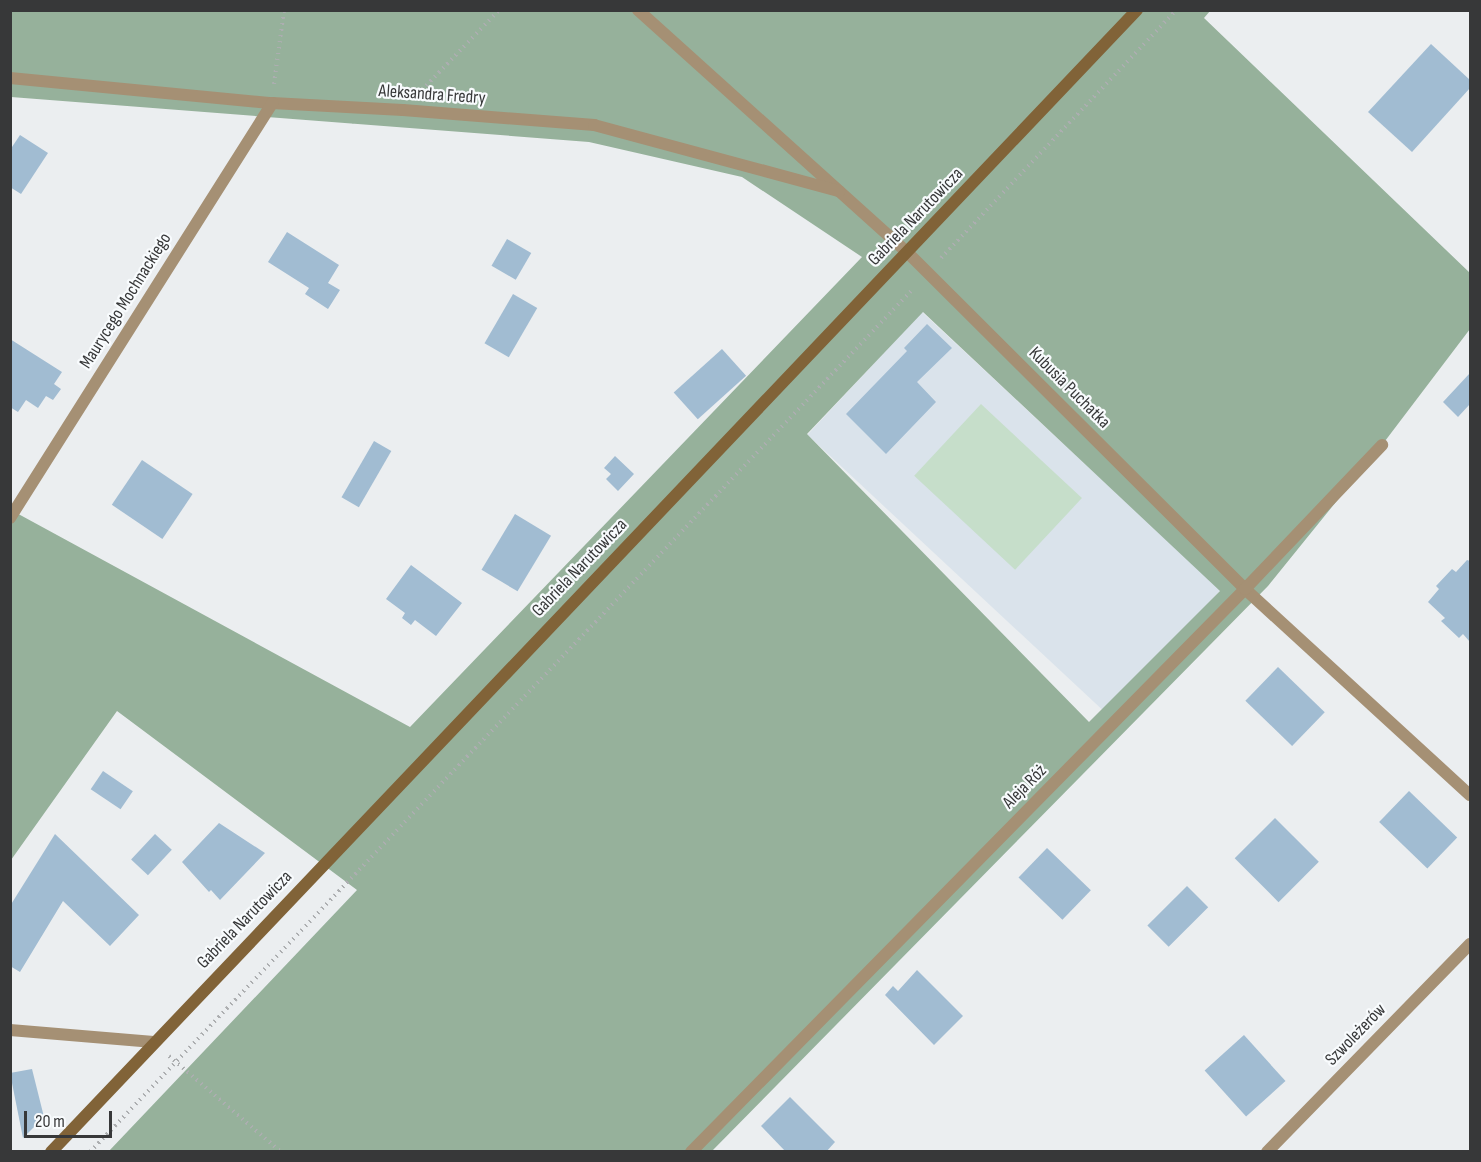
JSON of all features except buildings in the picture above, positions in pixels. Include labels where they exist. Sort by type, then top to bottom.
[{"type":"street","name":"Kubusia Puchatka","points":[[638,10],[843,192],[907,252],[1245,589],[1470,795]]},
{"type":"street","name":"Gabriela Narutowicza","points":[[51,1152],[153,1042],[1137,10]]},
{"type":"street","name":"Aleksandra Fredry","points":[[10,78],[272,103],[403,110],[594,125],[843,192]]},
{"type":"street","name":"Maurycego Mochnackiego","points":[[10,518],[272,103]]},
{"type":"street","name":"Aleja Róż","points":[[691,1152],[1245,589],[1382,445]]},
{"type":"street","name":"Szwoleżerów","points":[[1267,1152],[1470,944]]},
{"type":"street","points":[[10,1030],[153,1042]]},
{"type":"path","points":[[272,103],[284,10]]},
{"type":"path","points":[[403,110],[499,10]]},
{"type":"path","points":[[90,1152],[1176,10]]},
{"type":"path","points":[[153,1042],[280,1152]]},
{"type":"shaded area","points":[[922,312],[1220,590],[1106,713],[807,435]]},
{"type":"green space","points":[[11,11],[1210,11],[1204,18],[1470,273],[1470,329],[1382,445],[1268,586],[712,1151],[109,1151],[357,890],[117,711],[11,860],[11,510],[410,727],[862,257],[742,177],[589,142],[11,97]],"holes":[[[923,312],[1220,591],[1089,722],[807,434]]]},
{"type":"green space","points":[[981,404],[1082,498],[1015,570],[914,476]]}]
